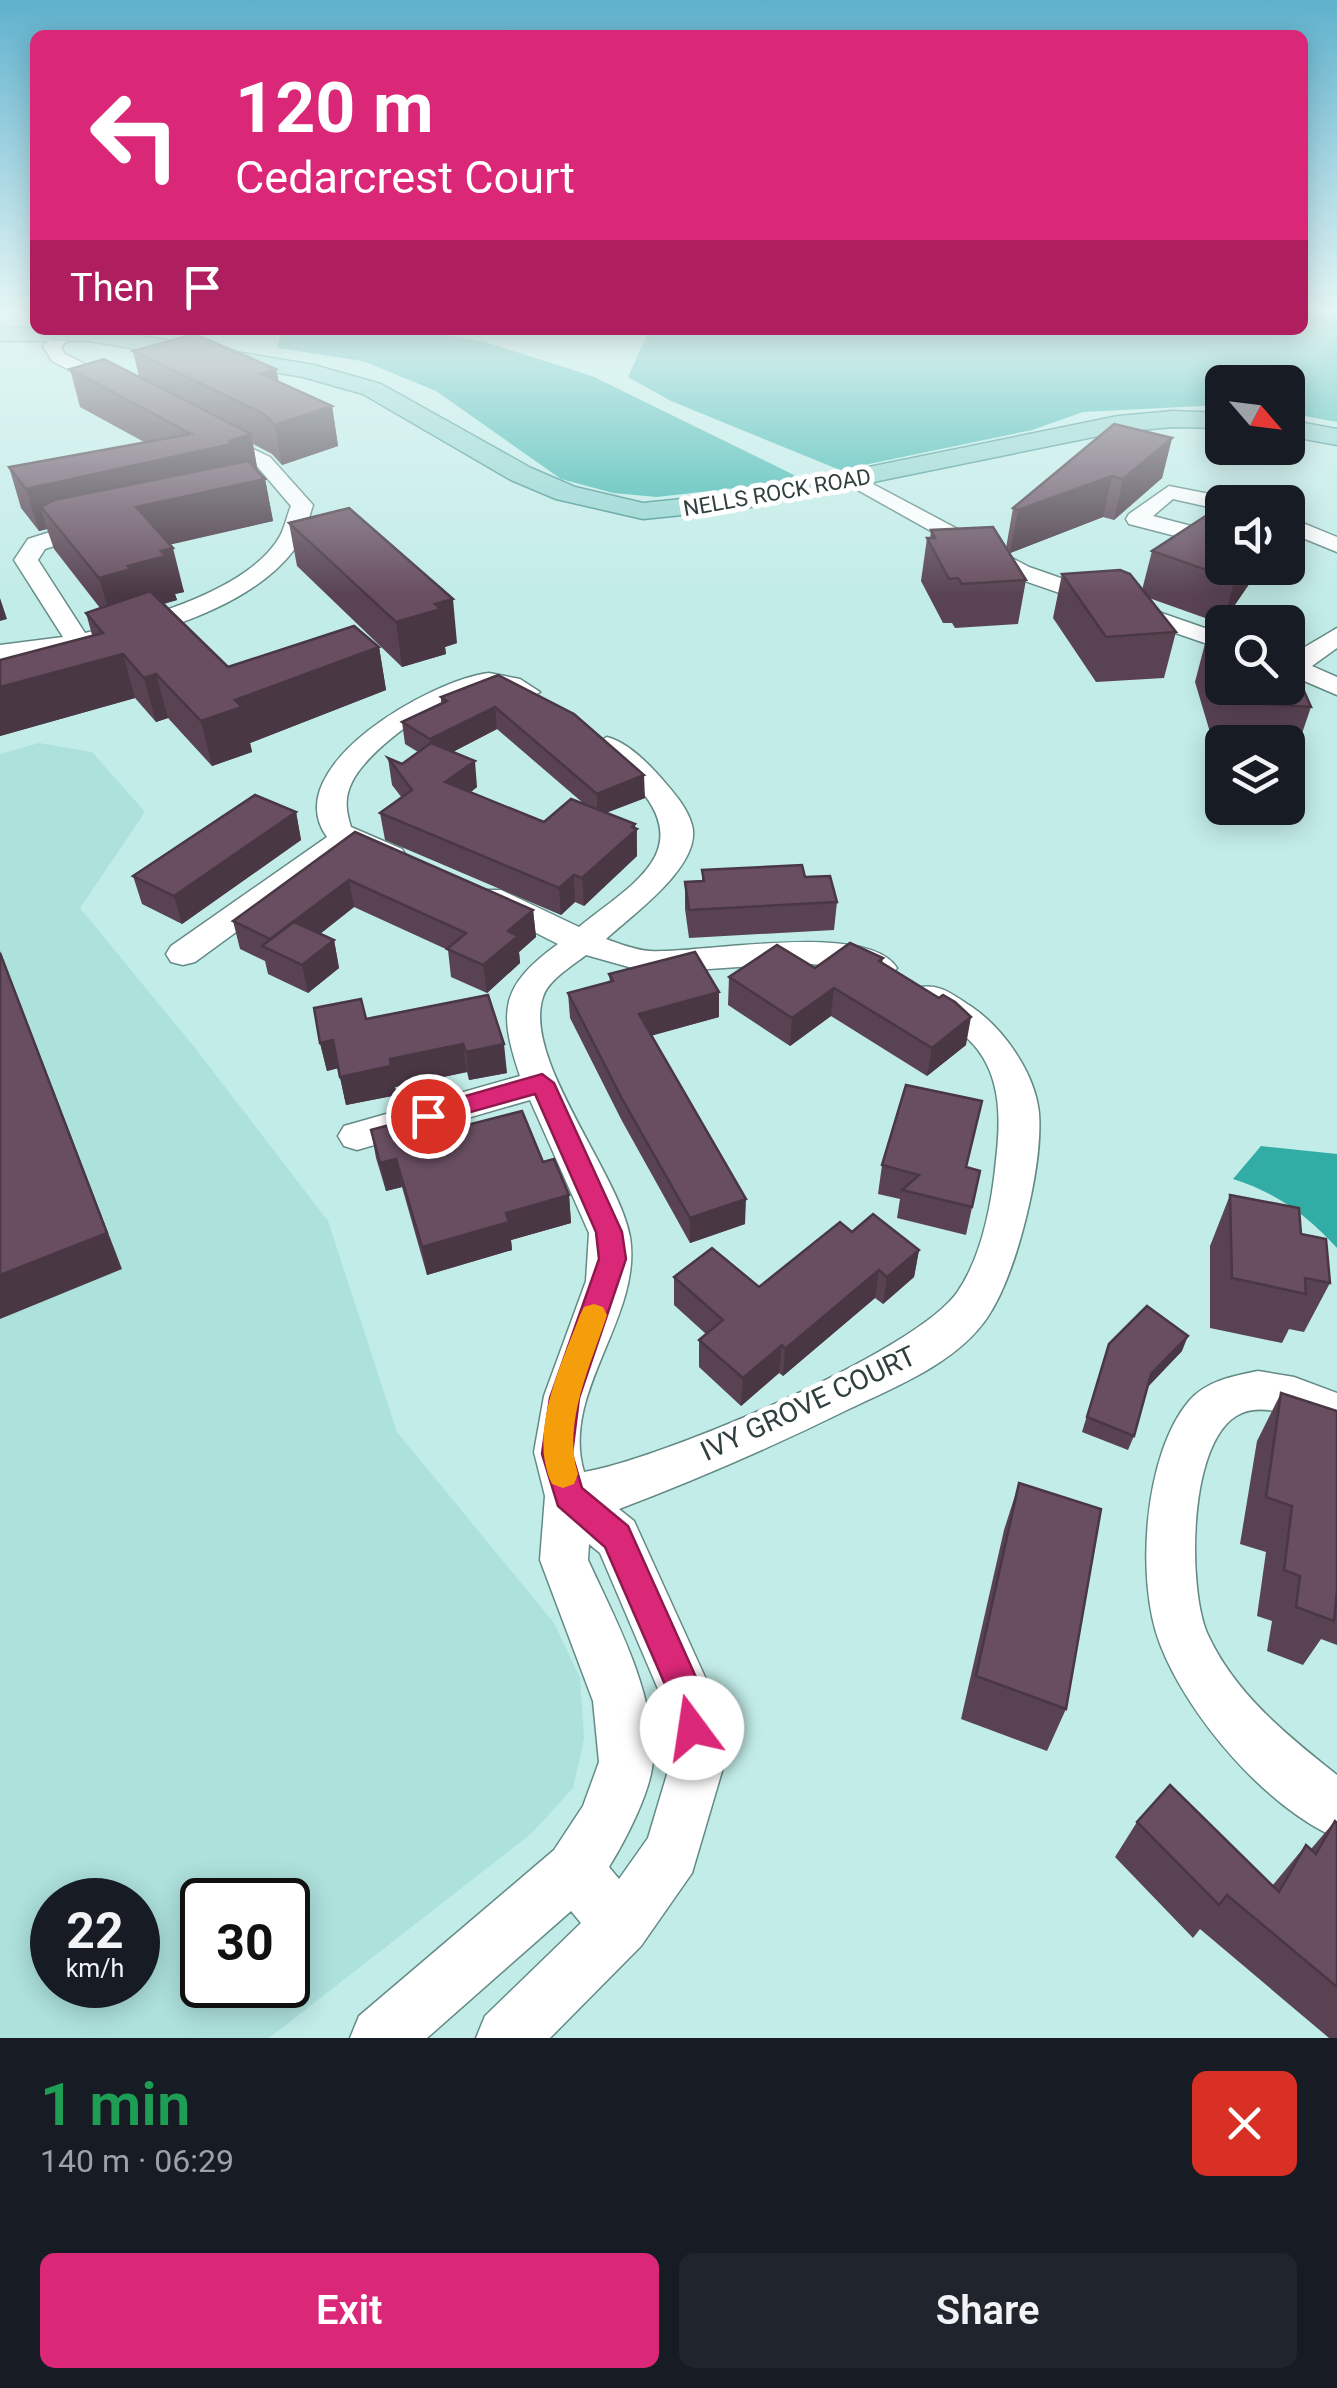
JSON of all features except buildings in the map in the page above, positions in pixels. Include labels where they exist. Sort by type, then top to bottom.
[{"type":"main road","name":"NELLS ROCK ROAD","points":[[401,405],[521,474],[566,493],[643,511],[688,510],[854,480],[1118,424],[1205,420]]},
{"type":"main road","points":[[1305,431],[1337,437]]},
{"type":"street","points":[[0,653],[79,642],[202,603],[263,570],[300,523],[302,505],[263,462],[192,425]]},
{"type":"street","points":[[854,480],[1021,572],[1205,636]]},
{"type":"street","points":[[258,491],[287,485]]},
{"type":"street","points":[[1205,499],[1169,492],[1136,519],[1205,537]]},
{"type":"street","points":[[79,642],[32,574],[26,560],[28,552],[58,534],[118,520]]},
{"type":"street","points":[[1305,532],[1337,546]]},
{"type":"street","points":[[1305,656],[1337,636]]},
{"type":"street","points":[[1305,673],[1337,687]]},
{"type":"street","points":[[428,870],[346,838],[336,830],[331,796],[341,775],[365,745],[390,727],[443,697],[482,681],[502,681],[549,705]]},
{"type":"street","points":[[382,2038],[574,1870],[605,1822],[626,1762],[619,1701],[598,1637],[564,1560],[569,1496],[557,1454],[565,1398],[613,1259],[609,1232],[542,1083],[520,1016],[526,993],[656,876],[673,857],[681,837],[673,806],[657,786],[579,723]]},
{"type":"street","points":[[183,954],[346,838]]},
{"type":"street","name":"IVY GROVE COURT","points":[[462,885],[582,942],[614,955],[650,962],[797,952],[833,953],[872,964],[982,1030],[1010,1077],[1020,1113],[1013,1186],[992,1266],[972,1306],[939,1339],[886,1370],[742,1439],[617,1488],[569,1496]]},
{"type":"street","points":[[357,1136],[542,1083]]},
{"type":"street","points":[[1337,1414],[1298,1398],[1268,1393],[1225,1396],[1200,1416],[1181,1452],[1173,1506],[1175,1602],[1184,1640],[1206,1684],[1225,1712],[1252,1738],[1337,1810]]},
{"type":"street","points":[[507,2038],[620,1925],[672,1853],[698,1761],[687,1695],[616,1537],[569,1496]]},
{"type":"street","points":[[574,1870],[620,1925]]},
{"type":"shaded area","points":[[456,405],[651,405],[794,475],[789,482],[657,497],[613,493],[561,479]]},
{"type":"shaded area","points":[[681,405],[1205,405],[1083,412],[1032,430],[840,470]]},
{"type":"shaded area","points":[[1305,405],[1337,405],[1337,422],[1305,416]]},
{"type":"shaded area","points":[[39,743],[92,752],[145,812],[80,908],[195,1048],[328,1221],[397,1432],[554,1623],[580,1678],[584,1739],[573,1788],[532,1833],[310,2006],[310,1878],[180,1878],[180,2008],[307,2008],[269,2038],[0,2038],[0,754]]},
{"type":"shaded area","points":[[1261,1146],[1337,1154],[1337,1248],[1290,1206],[1233,1179]]},
{"type":"slow traffic","points":[[563,1474],[557,1454],[565,1398],[594,1315]]},
{"type":"route","points":[[428,1116],[542,1083],[609,1232],[613,1259],[565,1398],[557,1454],[569,1496],[616,1537],[687,1695],[692,1728]]}]
